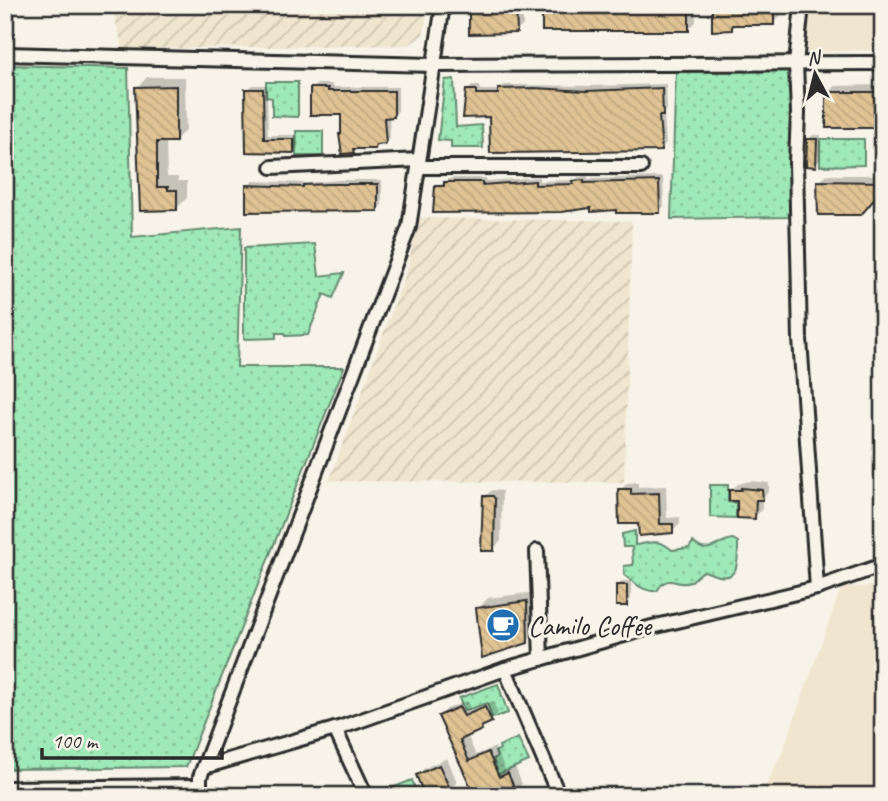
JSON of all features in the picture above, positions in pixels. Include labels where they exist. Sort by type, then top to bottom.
[{"type":"street","points":[[5,788],[200,791],[200,777],[409,227],[443,5]]},
{"type":"street","points":[[802,5],[796,64],[800,339],[817,588]]},
{"type":"street","points":[[5,54],[433,65],[883,63]]},
{"type":"street","points":[[272,167],[419,164],[641,167]]},
{"type":"street","points":[[537,551],[541,659]]},
{"type":"street","points":[[204,767],[335,729],[505,669],[652,627],[817,588],[883,565]]},
{"type":"street","points":[[505,669],[559,796]]},
{"type":"street","points":[[335,729],[366,796]]},
{"type":"shaded area","points":[[111,5],[428,5],[423,35],[409,45],[123,49]]},
{"type":"shaded area","points":[[810,5],[883,5],[883,50],[807,52]]},
{"type":"shaded area","points":[[419,218],[632,221],[624,482],[329,481],[407,270]]},
{"type":"shaded area","points":[[883,585],[883,796],[761,796],[783,751],[841,588]]},
{"type":"green space","points":[[5,65],[128,68],[132,237],[241,227],[237,367],[344,367],[186,767],[5,769]]},
{"type":"green space","points":[[676,69],[791,69],[790,217],[671,219]]},
{"type":"green space","points":[[454,79],[456,127],[482,125],[483,148],[451,148],[451,141],[438,140],[445,80]]},
{"type":"green space","points":[[266,82],[298,82],[298,117],[272,116],[272,98],[266,97]]},
{"type":"green space","points":[[296,131],[323,131],[323,156],[296,156]]},
{"type":"green space","points":[[820,139],[864,139],[864,165],[820,166]]},
{"type":"green space","points":[[315,244],[319,276],[344,273],[333,298],[324,294],[308,335],[286,336],[285,333],[276,333],[276,338],[244,339],[244,248]]},
{"type":"green space","points":[[710,485],[728,485],[728,502],[736,503],[736,518],[710,517]]},
{"type":"green space","points":[[635,531],[635,545],[659,543],[672,550],[689,548],[693,542],[698,547],[708,548],[733,539],[738,542],[736,568],[729,576],[723,577],[704,571],[690,582],[665,582],[657,591],[643,588],[624,575],[624,566],[633,565],[632,547],[623,547],[622,534]]},
{"type":"green space","points":[[498,684],[508,713],[492,718],[487,703],[464,711],[459,698]]},
{"type":"green space","points":[[518,738],[529,761],[490,778],[488,773],[497,769],[493,759],[497,757],[495,752],[500,749],[499,746]]},
{"type":"green space","points":[[412,780],[418,796],[380,796],[379,793]]},
{"type":"green space","points":[[190,791],[190,796],[7,796],[7,792]]},
{"type":"building","points":[[469,5],[516,5],[517,33],[469,34]]},
{"type":"building","points":[[712,5],[774,5],[774,25],[732,25],[732,30],[712,31]]},
{"type":"building","points":[[542,10],[689,10],[689,31],[542,31]]},
{"type":"building","points":[[176,86],[176,142],[157,142],[157,187],[177,190],[177,210],[140,211],[135,87]]},
{"type":"building","points":[[310,88],[328,88],[328,91],[394,91],[394,117],[384,118],[386,144],[376,145],[375,149],[353,149],[354,153],[342,154],[339,134],[341,115],[310,115]]},
{"type":"building","points":[[662,88],[663,116],[659,116],[662,151],[490,153],[489,117],[463,118],[466,90],[476,90],[476,94],[498,94],[498,89],[586,91]]},
{"type":"building","points":[[245,89],[263,89],[264,139],[294,139],[294,153],[246,152]]},
{"type":"building","points":[[826,92],[883,92],[883,128],[826,128]]},
{"type":"building","points":[[807,139],[817,139],[816,167],[806,166]]},
{"type":"building","points":[[584,180],[584,183],[659,181],[660,213],[616,213],[616,210],[591,212],[591,208],[561,212],[433,213],[435,186],[444,186],[444,182],[482,182],[482,185],[535,181],[535,185],[573,184],[572,181]]},
{"type":"building","points":[[817,181],[883,182],[883,189],[861,215],[818,215]]},
{"type":"building","points":[[378,184],[378,211],[246,212],[246,185],[303,187]]},
{"type":"building","points":[[618,489],[631,489],[631,494],[659,493],[660,524],[673,524],[673,533],[639,536],[638,524],[619,524]]},
{"type":"building","points":[[729,490],[762,490],[763,500],[756,500],[755,519],[737,518],[737,501],[729,501]]},
{"type":"building","points":[[483,496],[493,496],[495,499],[494,551],[481,551]]},
{"type":"building","points":[[616,585],[627,585],[627,606],[616,606]]},
{"type":"building","name":"Camilo Coffee","points":[[527,601],[528,643],[482,658],[476,608]]},
{"type":"building","points":[[459,707],[464,716],[485,707],[492,722],[460,740],[469,761],[488,752],[499,777],[508,773],[516,792],[508,796],[475,796],[438,716]]},
{"type":"building","points":[[439,765],[451,791],[440,796],[425,796],[416,775]]},
{"type":"place","name":"Camilo Coffee","points":[[503,625]]}]
